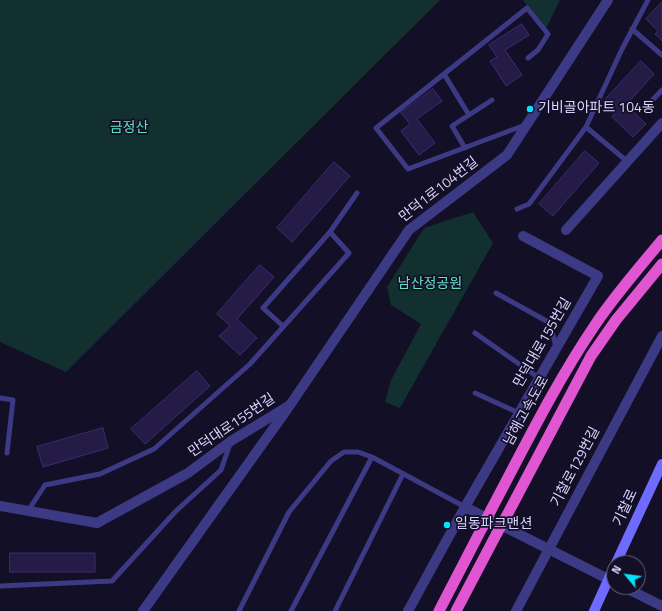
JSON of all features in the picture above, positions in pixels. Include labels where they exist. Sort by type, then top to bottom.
[{"type":"highway","name":"남해고속도로","points":[[439,611],[549,399],[578,350],[609,304],[662,240]]},
{"type":"highway","name":"남해고속도로","points":[[456,611],[579,376],[616,320],[662,264]]},
{"type":"main road","name":"기찰로","points":[[620,555],[662,464]]},
{"type":"main road","points":[[594,611],[606,589]]},
{"type":"street","name":"만덕1로104번길","points":[[290,405],[409,230],[507,155],[608,0]]},
{"type":"street","points":[[566,230],[662,123]]},
{"type":"street","name":"만덕대로155번길","points":[[408,611],[465,507],[598,276],[523,236]]},
{"type":"street","name":"기찰로129번길","points":[[516,611],[548,548],[662,336]]},
{"type":"street","name":"만덕대로155번길","points":[[0,506],[97,523],[188,473],[231,441],[290,405]]},
{"type":"street","name":"만덕대로155번길","points":[[143,611],[290,405]]},
{"type":"street","points":[[465,507],[606,577]]},
{"type":"street","points":[[640,595],[662,606]]},
{"type":"lane","points":[[517,208],[529,204],[586,127],[632,30],[648,0]]},
{"type":"lane","points":[[528,58],[538,50],[548,34],[527,8],[376,128],[408,169],[528,124]]},
{"type":"lane","points":[[632,30],[662,55]]},
{"type":"lane","points":[[444,74],[469,115]]},
{"type":"lane","points":[[646,106],[662,90]]},
{"type":"lane","points":[[465,148],[452,126],[492,100]]},
{"type":"lane","points":[[586,127],[628,162]]},
{"type":"lane","points":[[284,326],[263,308],[330,232],[357,193]]},
{"type":"lane","points":[[28,511],[45,485],[100,474],[154,449],[250,364],[349,253],[330,232]]},
{"type":"lane","points":[[496,293],[550,324],[556,348]]},
{"type":"lane","points":[[475,333],[540,378]]},
{"type":"lane","points":[[475,392],[519,413]]},
{"type":"lane","points":[[0,398],[13,400],[7,453]]},
{"type":"lane","points":[[0,586],[112,581],[176,511],[221,470],[231,441]]},
{"type":"lane","points":[[239,611],[289,512],[331,461],[344,452],[358,452],[372,457],[465,507]]},
{"type":"lane","points":[[291,611],[372,457]]},
{"type":"lane","points":[[335,611],[403,474]]},
{"type":"green space","name":"금정산","points":[[0,0],[440,0],[66,372],[0,342]]},
{"type":"green space","points":[[523,0],[560,0],[545,31]]},
{"type":"green space","name":"남산정공원","points":[[473,212],[493,243],[400,408],[385,402],[391,380],[421,324],[391,305],[387,287],[424,228]]},
{"type":"building","points":[[662,2],[662,41],[655,34],[658,31],[646,19]]},
{"type":"building","points":[[522,24],[529,35],[505,50],[522,75],[506,86],[490,61],[497,57],[489,45]]},
{"type":"building","points":[[641,61],[654,74],[626,105],[646,124],[633,137],[612,117],[615,113],[603,102]]},
{"type":"building","points":[[433,89],[442,101],[417,119],[435,143],[419,155],[401,131],[410,124],[401,113]]},
{"type":"building","points":[[585,151],[599,163],[553,216],[539,204]]},
{"type":"building","points":[[334,162],[350,176],[292,242],[277,228]]},
{"type":"building","points":[[260,265],[274,277],[237,319],[257,338],[240,355],[219,336],[230,326],[217,314]]},
{"type":"building","points":[[197,371],[210,386],[145,444],[131,429]]},
{"type":"building","points":[[103,428],[108,448],[43,467],[37,447]]},
{"type":"building","points":[[10,553],[95,553],[95,572],[10,572]]},
{"type":"place","name":"기비골아파트 104동","points":[[530,109]]},
{"type":"place","name":"일동파크맨션","points":[[447,525]]}]
